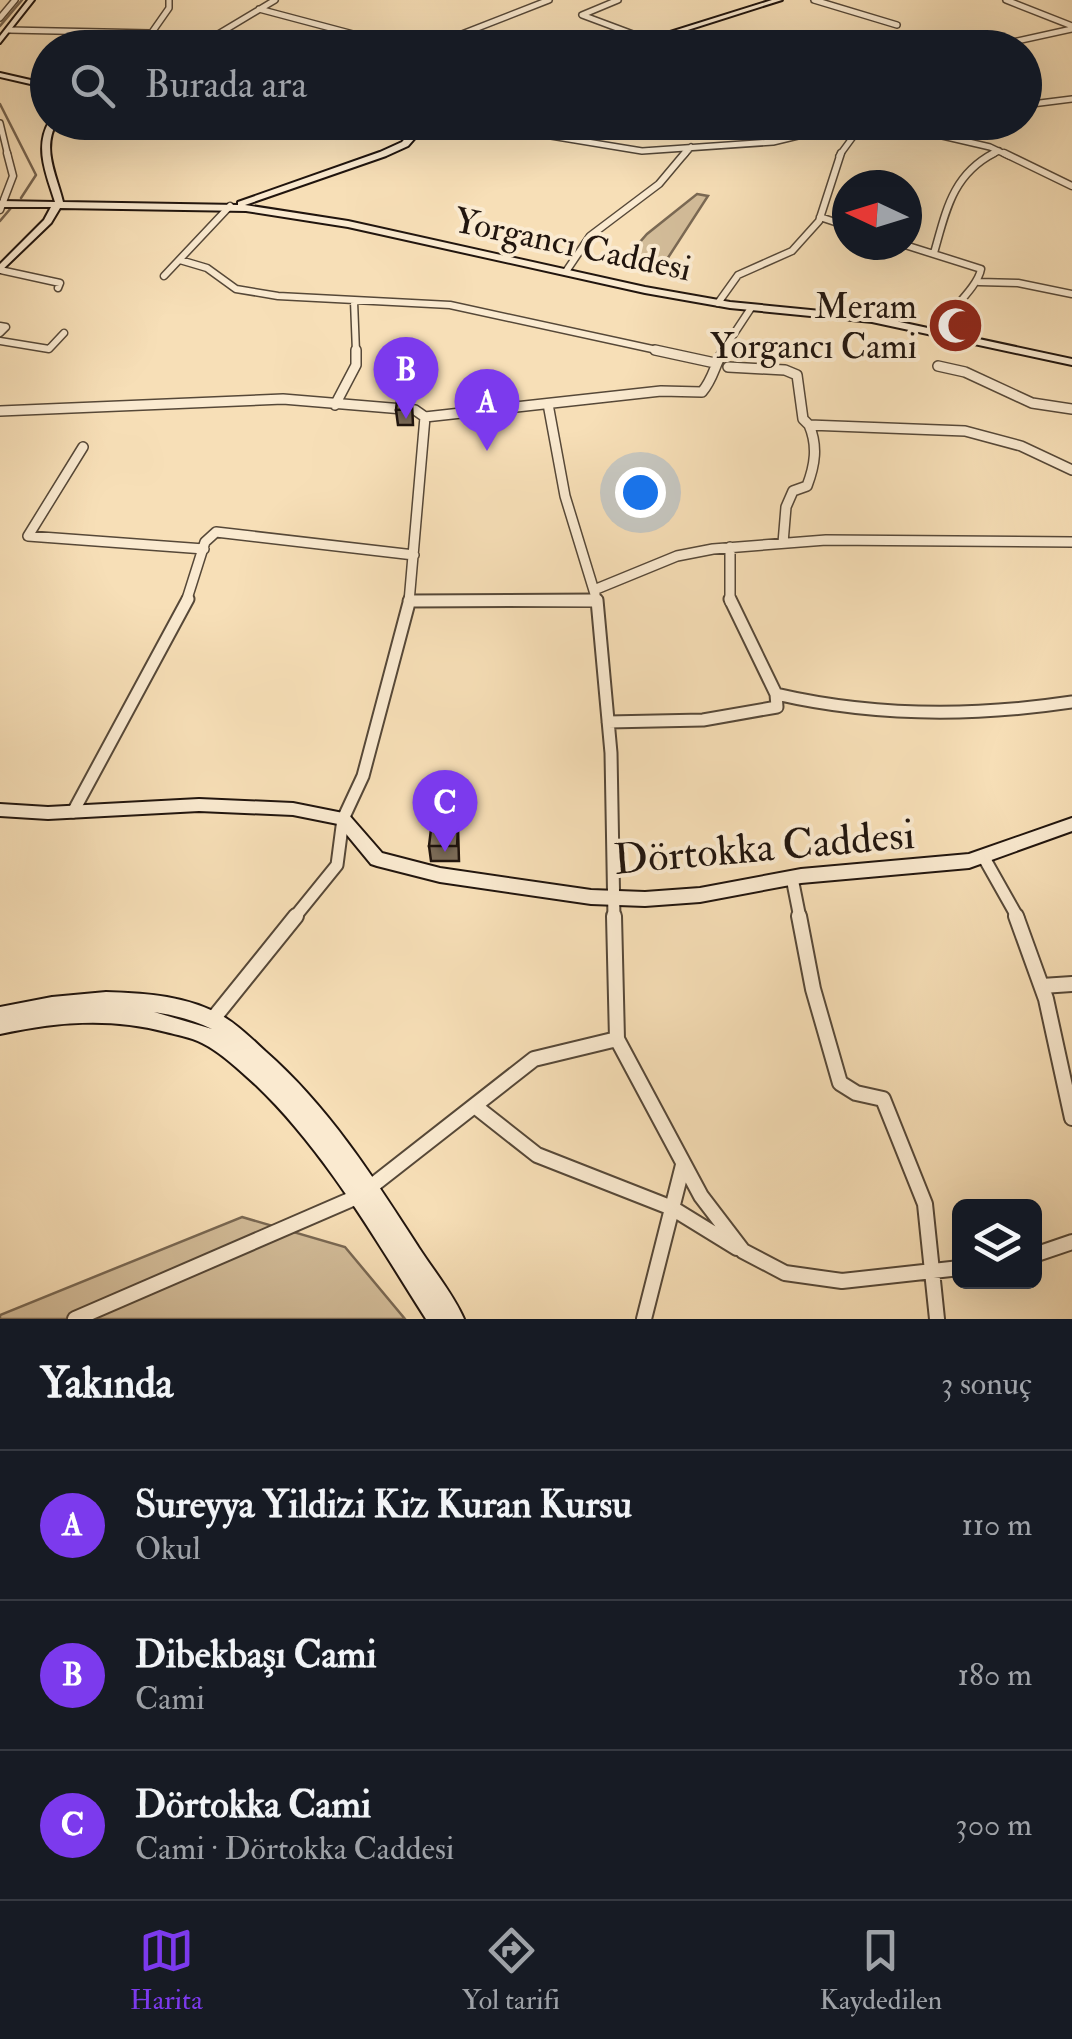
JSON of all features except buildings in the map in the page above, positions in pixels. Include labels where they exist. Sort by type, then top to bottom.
[{"type":"street","points":[[0,18],[15,0]]},
{"type":"street","points":[[0,42],[31,0]]},
{"type":"street","points":[[152,30],[169,8],[169,0]]},
{"type":"street","points":[[229,30],[275,0]]},
{"type":"street","points":[[472,30],[550,0]]},
{"type":"street","points":[[618,0],[582,15],[622,30]]},
{"type":"street","points":[[734,0],[751,8]]},
{"type":"street","points":[[683,30],[779,0]]},
{"type":"street","points":[[814,0],[896,24]]},
{"type":"street","points":[[1006,0],[1072,27]]},
{"type":"street","points":[[259,9],[338,30]]},
{"type":"street","points":[[1042,34],[1072,27]]},
{"type":"street","points":[[8,30],[30,30]]},
{"type":"street","points":[[0,76],[30,82]]},
{"type":"street","points":[[1042,103],[1072,100]]},
{"type":"street","points":[[0,123],[13,176],[1,206]]},
{"type":"street","points":[[0,270],[48,221],[59,202],[44,140]]},
{"type":"street","points":[[164,276],[230,206],[383,154],[408,140]]},
{"type":"street","points":[[563,140],[642,151],[782,140]]},
{"type":"street","points":[[718,303],[738,275],[792,251],[820,216],[836,159],[850,140]]},
{"type":"street","points":[[970,140],[1072,186]]},
{"type":"street","points":[[567,270],[590,236],[658,184],[692,147]]},
{"type":"street","points":[[934,253],[954,184],[973,164],[999,151]]},
{"type":"street","points":[[0,158],[11,157]]},
{"type":"street","points":[[1055,177],[1072,172]]},
{"type":"street","name":"Yorgancı Caddesi","points":[[1,206],[59,202],[120,207],[230,206],[348,224],[718,303],[937,330],[1072,362]]},
{"type":"street","points":[[820,216],[832,220]]},
{"type":"street","points":[[922,250],[980,268],[979,282]]},
{"type":"street","points":[[180,260],[206,268],[236,289],[354,301],[450,305],[715,363]]},
{"type":"street","points":[[0,270],[60,283],[58,288]]},
{"type":"street","points":[[937,330],[952,306],[979,282],[1018,283],[1072,294]]},
{"type":"street","points":[[336,405],[356,365],[354,301]]},
{"type":"street","points":[[0,411],[283,399],[416,410],[425,416],[661,391],[702,392],[714,378],[715,363],[751,308]]},
{"type":"street","points":[[0,341],[48,349],[64,333]]},
{"type":"street","points":[[938,366],[965,372],[1032,403],[1072,409]]},
{"type":"street","points":[[728,367],[785,370],[798,375],[802,419],[809,425],[816,447],[808,486],[793,491],[786,508],[782,543]]},
{"type":"street","points":[[548,404],[565,496],[595,595],[608,722],[617,898],[617,1039],[701,1196],[744,1252]]},
{"type":"street","points":[[213,1019],[337,865],[343,819],[363,776],[409,601],[425,416]]},
{"type":"street","points":[[809,425],[966,431],[1021,446],[1072,470]]},
{"type":"street","points":[[83,447],[28,536],[204,549]]},
{"type":"street","points":[[73,812],[193,588],[204,549],[216,532],[414,555]]},
{"type":"street","points":[[409,601],[595,595],[677,556],[782,543],[1072,542]]},
{"type":"street","points":[[608,722],[703,720],[777,707],[776,694],[730,605],[730,548]]},
{"type":"street","points":[[776,694],[820,706],[928,714],[1004,713],[1072,702]]},
{"type":"street","points":[[0,810],[73,812],[199,805],[294,809],[343,819]]},
{"type":"street","name":"Dörtokka Caddesi","points":[[343,819],[377,859],[440,874],[617,898],[700,895],[792,878],[969,861],[1072,824]]},
{"type":"street","points":[[983,856],[1021,924],[1042,986],[1072,1118]]},
{"type":"street","points":[[792,878],[813,989],[840,1083],[856,1093],[883,1099],[925,1204],[937,1319]]},
{"type":"street","points":[[1042,986],[1072,984]]},
{"type":"street","points":[[0,1016],[66,1002],[128,1000],[213,1019],[288,1080],[452,1319]]},
{"type":"street","points":[[0,1026],[34,1018],[113,1011],[206,1035],[245,1062],[363,1193],[438,1319]]},
{"type":"street","points":[[75,1319],[363,1193],[534,1059],[617,1039]]},
{"type":"street","points":[[476,1107],[536,1155],[672,1208],[785,1273],[842,1281],[952,1269]]},
{"type":"street","points":[[644,1319],[683,1164]]},
{"type":"street","points":[[1042,1252],[1072,1242]]},
{"type":"shaded area","points":[[697,194],[708,196],[662,267],[625,259],[647,234]]},
{"type":"shaded area","points":[[242,1217],[345,1247],[405,1319],[0,1319],[0,1315]]},
{"type":"waterway","points":[[0,26],[22,0]]},
{"type":"waterway","points":[[0,104],[36,175],[21,198]]},
{"type":"waterway","points":[[0,221],[11,208]]},
{"type":"place","name":"Meram Yorgancı Cami","points":[[956,326]]},
{"type":"place","name":"Dibekbaşı Cami","points":[[406,419]]},
{"type":"place","name":"Sureyya Yildizi Kiz Kuran Kursu","points":[[487,451]]},
{"type":"place","name":"Dörtokka Cami","points":[[445,852]]}]
